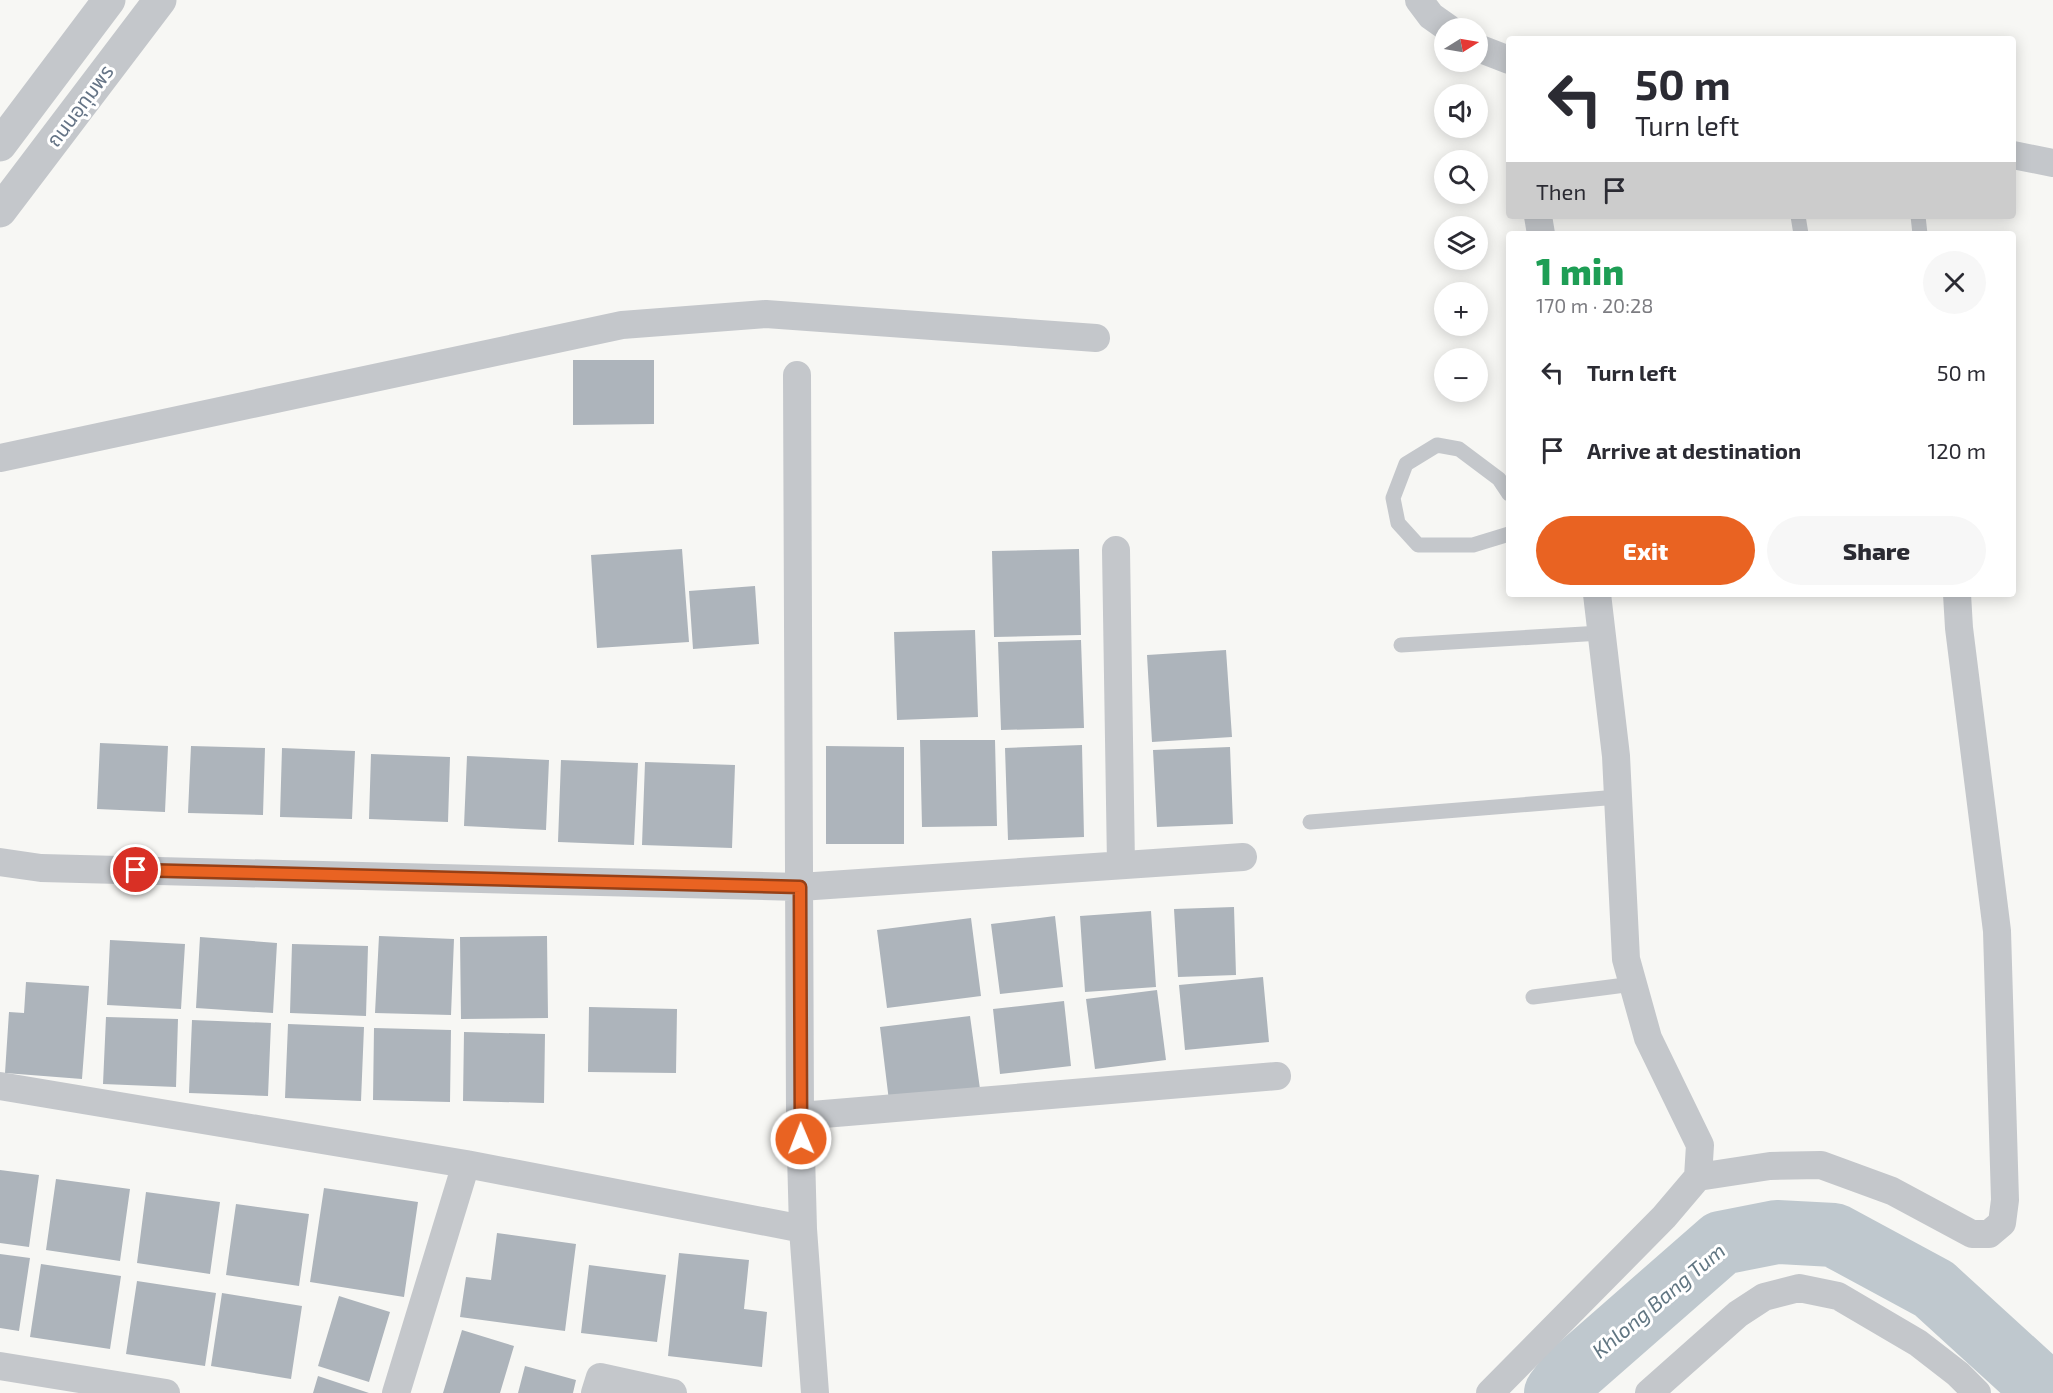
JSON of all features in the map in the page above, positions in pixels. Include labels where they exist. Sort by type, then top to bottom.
[{"type":"street","name":"ถนนอุทุมพร","points":[[0,145],[108,0]]},
{"type":"street","name":"ถนนอุทุมพร","points":[[0,211],[160,0]]},
{"type":"street","points":[[1419,0],[1434,18]]},
{"type":"street","points":[[1488,54],[1506,65]]},
{"type":"street","points":[[2016,156],[2053,163]]},
{"type":"street","points":[[0,458],[622,325],[766,314],[1096,338]]},
{"type":"street","points":[[797,375],[800,1116],[803,1228],[815,1393]]},
{"type":"street","points":[[1116,550],[1121,865]]},
{"type":"street","points":[[1490,1393],[1664,1217],[1698,1177],[1700,1145],[1648,1038],[1626,959],[1616,756],[1597,597]]},
{"type":"street","points":[[1698,1177],[1770,1166],[1821,1165],[1892,1191],[1972,1234],[1989,1234],[2001,1224],[2005,1200],[1997,930],[1959,628],[1957,597]]},
{"type":"street","points":[[0,862],[41,868],[800,887],[1243,857]]},
{"type":"street","points":[[800,1116],[1277,1076]]},
{"type":"street","points":[[0,1086],[466,1164],[803,1228]]},
{"type":"street","points":[[396,1393],[466,1164]]},
{"type":"street","points":[[1649,1393],[1738,1314],[1764,1297],[1799,1288],[1838,1296],[1918,1343],[1958,1374],[1977,1393]]},
{"type":"street","points":[[0,1366],[166,1393]]},
{"type":"street","points":[[595,1393],[600,1377],[673,1393]]},
{"type":"lane","points":[[1506,490],[1499,479],[1459,449],[1437,445],[1406,464],[1393,498],[1398,524],[1418,544],[1473,545],[1506,535]]},
{"type":"lane","points":[[1401,645],[1601,633]]},
{"type":"lane","points":[[1310,822],[1618,797]]},
{"type":"lane","points":[[1533,997],[1633,984]]},
{"type":"building","points":[[573,360],[654,360],[654,424],[573,425]]},
{"type":"building","points":[[682,549],[689,642],[597,648],[591,555]]},
{"type":"building","points":[[1079,549],[1081,635],[994,637],[992,551]]},
{"type":"building","points":[[755,586],[759,644],[693,649],[689,591]]},
{"type":"building","points":[[975,630],[978,717],[897,720],[894,632]]},
{"type":"building","points":[[1081,640],[1084,728],[1001,730],[998,642]]},
{"type":"building","points":[[1226,650],[1232,737],[1152,742],[1147,655]]},
{"type":"building","points":[[920,740],[995,740],[997,826],[922,827]]},
{"type":"building","points":[[100,743],[168,746],[165,812],[97,809]]},
{"type":"building","points":[[1082,745],[1084,837],[1008,840],[1005,748]]},
{"type":"building","points":[[191,746],[265,748],[263,815],[188,813]]},
{"type":"building","points":[[826,746],[904,747],[904,844],[826,844]]},
{"type":"building","points":[[1230,747],[1233,824],[1157,827],[1153,750]]},
{"type":"building","points":[[282,748],[355,751],[352,819],[280,817]]},
{"type":"building","points":[[371,754],[450,757],[448,822],[369,819]]},
{"type":"building","points":[[467,756],[549,760],[546,830],[464,826]]},
{"type":"building","points":[[561,760],[638,763],[634,845],[558,842]]},
{"type":"building","points":[[645,762],[735,765],[732,848],[642,845]]},
{"type":"building","points":[[1234,907],[1236,975],[1178,977],[1174,909]]},
{"type":"building","points":[[1151,911],[1156,987],[1085,992],[1080,916]]},
{"type":"building","points":[[1055,916],[1063,987],[1000,994],[991,924]]},
{"type":"building","points":[[971,918],[981,996],[887,1008],[877,930]]},
{"type":"building","points":[[379,936],[454,939],[451,1015],[375,1013]]},
{"type":"building","points":[[547,936],[548,1018],[461,1019],[460,937]]},
{"type":"building","points":[[200,937],[277,943],[273,1013],[196,1008]]},
{"type":"building","points":[[110,940],[185,944],[181,1009],[107,1005]]},
{"type":"building","points":[[292,944],[368,946],[366,1016],[290,1013]]},
{"type":"building","points":[[1263,977],[1269,1042],[1185,1050],[1179,985]]},
{"type":"building","points":[[26,982],[89,986],[82,1079],[5,1073],[9,1012],[24,1013]]},
{"type":"building","points":[[1157,990],[1166,1060],[1095,1069],[1086,999]]},
{"type":"building","points":[[1064,1001],[1071,1066],[1000,1074],[993,1009]]},
{"type":"building","points":[[589,1007],[677,1009],[676,1073],[588,1072]]},
{"type":"building","points":[[970,1016],[980,1089],[889,1101],[880,1027]]},
{"type":"building","points":[[106,1017],[178,1019],[176,1087],[103,1084]]},
{"type":"building","points":[[192,1020],[271,1023],[268,1096],[189,1093]]},
{"type":"building","points":[[288,1024],[364,1027],[361,1101],[285,1098]]},
{"type":"building","points":[[374,1028],[451,1030],[450,1102],[373,1100]]},
{"type":"building","points":[[464,1032],[545,1034],[544,1103],[463,1101]]},
{"type":"building","points":[[0,1170],[39,1175],[29,1247],[0,1243]]},
{"type":"building","points":[[56,1179],[130,1189],[120,1261],[46,1250]]},
{"type":"building","points":[[324,1188],[418,1202],[404,1297],[310,1282]]},
{"type":"building","points":[[146,1192],[220,1202],[210,1274],[137,1263]]},
{"type":"building","points":[[236,1204],[309,1214],[299,1286],[226,1275]]},
{"type":"building","points":[[497,1233],[576,1244],[565,1331],[460,1317],[466,1277],[491,1280]]},
{"type":"building","points":[[679,1253],[749,1260],[744,1309],[767,1312],[762,1367],[668,1356]]},
{"type":"building","points":[[0,1254],[30,1258],[19,1331],[0,1328]]},
{"type":"building","points":[[41,1264],[121,1276],[110,1349],[30,1337]]},
{"type":"building","points":[[589,1265],[666,1275],[657,1342],[581,1333]]},
{"type":"building","points":[[137,1281],[216,1293],[205,1366],[126,1354]]},
{"type":"building","points":[[222,1293],[302,1306],[291,1379],[211,1366]]},
{"type":"building","points":[[339,1296],[390,1312],[369,1382],[318,1366]]},
{"type":"building","points":[[462,1330],[514,1346],[500,1393],[443,1393]]},
{"type":"building","points":[[525,1366],[576,1380],[573,1393],[518,1393]]},
{"type":"building","points":[[318,1376],[369,1393],[313,1393]]},
{"type":"waterway","name":"Khlong Bang Tum","points":[[1556,1393],[1568,1377],[1721,1243],[1777,1232],[1834,1235],[1934,1289],[2037,1383],[2043,1393]]},
{"type":"route","points":[[136,870],[800,887],[801,1139]]}]
